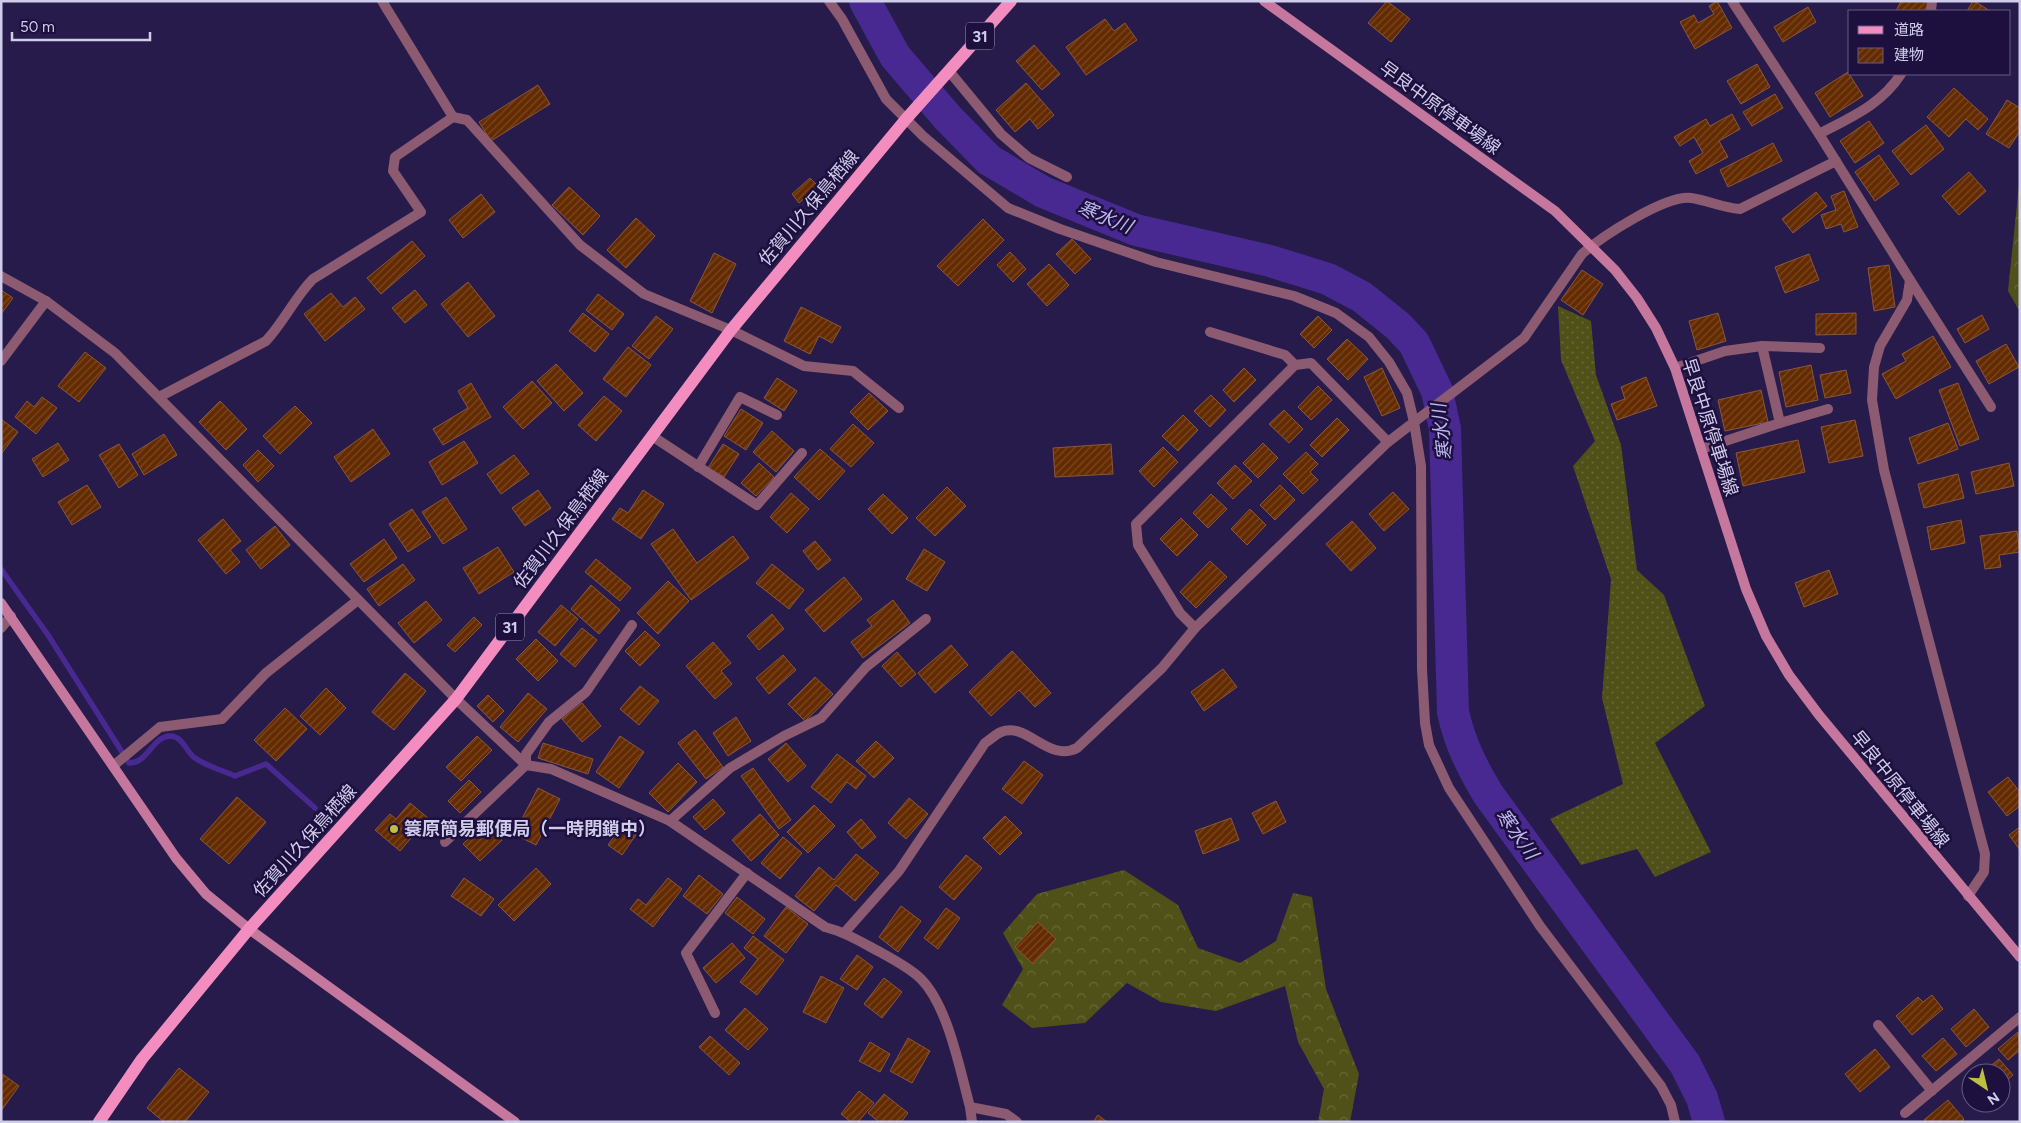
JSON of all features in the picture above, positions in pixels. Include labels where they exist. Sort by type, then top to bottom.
[{"type":"main road","name":"佐賀川久保鳥栖線","points":[[99,1122],[142,1059],[250,929],[456,698],[731,330],[906,119],[1010,1]]},
{"type":"main road","name":"早良中原停車場線","points":[[1264,1],[1555,211],[1592,245],[1615,270],[1637,298],[1656,328],[1675,368],[1746,589],[1766,636],[1789,676],[1819,715],[2020,957]]},
{"type":"main road","points":[[1,602],[176,858],[206,894],[250,929],[515,1122]]},
{"type":"street","points":[[382,1],[453,118]]},
{"type":"street","points":[[829,1],[842,19],[886,99],[923,136],[1008,208],[1060,229],[1156,262],[1294,296],[1336,313],[1369,337],[1389,362],[1407,393],[1421,466],[1422,669],[1425,723],[1429,745],[1449,788],[1540,926],[1661,1086],[1671,1105],[1675,1122]]},
{"type":"street","points":[[1732,1],[1819,134],[1991,407]]},
{"type":"street","points":[[949,71],[1001,134],[1028,158],[1068,176]]},
{"type":"street","points":[[1819,134],[1874,105],[1894,86],[1900,75]]},
{"type":"street","points":[[159,397],[266,341],[279,327],[303,289],[314,279],[421,212],[393,171],[395,157],[453,118],[467,120],[580,245],[644,294],[731,330],[804,366],[853,371],[899,408]]},
{"type":"street","points":[[845,932],[899,871],[985,743],[1002,731],[1020,732],[1058,752],[1068,753],[1077,748],[1162,668],[1195,628],[1388,442],[1524,338],[1582,254],[1592,245],[1611,232],[1673,199],[1690,198],[1726,208],[1740,209],[1836,161]]},
{"type":"street","points":[[1,276],[46,301],[115,353],[358,600],[526,765],[551,769],[670,821],[824,926],[845,932],[921,978],[932,992],[951,1038],[970,1106],[972,1122]]},
{"type":"street","points":[[1910,280],[1907,300],[1880,346],[1874,367],[1872,400],[1884,470],[1985,854],[1984,872],[1968,896]]},
{"type":"street","points":[[1,361],[46,301]]},
{"type":"street","points":[[1210,332],[1285,355],[1295,365]]},
{"type":"street","points":[[1762,346],[1780,423]]},
{"type":"street","points":[[1675,368],[1725,351],[1762,346],[1820,348]]},
{"type":"street","points":[[1195,628],[1180,613],[1138,545],[1136,524],[1295,365],[1311,364],[1388,442]]},
{"type":"street","points":[[698,467],[740,397],[777,415]]},
{"type":"street","points":[[1701,450],[1828,409]]},
{"type":"street","points":[[652,436],[757,505],[802,453]]},
{"type":"street","points":[[113,766],[160,727],[222,719],[266,673],[358,600]]},
{"type":"street","points":[[1,628],[11,616]]},
{"type":"street","points":[[670,821],[730,768],[784,736],[821,718],[866,667],[926,619]]},
{"type":"street","points":[[445,842],[526,765],[526,754],[549,722],[586,692],[632,625]]},
{"type":"street","points":[[715,1013],[686,953],[747,873]]},
{"type":"street","points":[[1905,1114],[2020,1017]]},
{"type":"street","points":[[1878,1025],[1932,1091]]},
{"type":"street","points":[[970,1106],[1006,1114],[1017,1122]]},
{"type":"green space","points":[[2020,175],[2020,312],[2008,291]]},
{"type":"green space","points":[[1558,306],[1591,321],[1596,375],[1621,445],[1637,570],[1664,595],[1705,706],[1655,743],[1711,852],[1655,877],[1637,849],[1581,865],[1550,819],[1623,784],[1602,698],[1611,579],[1573,466],[1595,441],[1561,360]]},
{"type":"green space","points":[[1124,870],[1178,905],[1198,948],[1240,963],[1276,941],[1293,893],[1312,897],[1326,989],[1359,1074],[1350,1122],[1318,1122],[1324,1089],[1298,1042],[1285,986],[1216,1011],[1161,1002],[1127,983],[1085,1023],[1032,1028],[1002,1005],[1023,969],[1003,933],[1037,894]]},
{"type":"building","points":[[1387,1],[1410,19],[1391,42],[1368,23]]},
{"type":"building","points":[[1717,1],[1732,28],[1695,49],[1680,22],[1694,15],[1698,23],[1714,14],[1709,6]]},
{"type":"building","points":[[1901,1],[1925,1],[1929,3],[1925,10],[1896,10]]},
{"type":"building","points":[[1974,1],[1988,10],[1968,10]]},
{"type":"building","points":[[1808,7],[1816,22],[1783,42],[1774,27]]},
{"type":"building","points":[[1105,19],[1114,31],[1125,23],[1137,40],[1086,75],[1066,47]]},
{"type":"building","points":[[1034,45],[1060,74],[1042,90],[1016,61]]},
{"type":"building","points":[[1757,64],[1770,87],[1741,104],[1727,81]]},
{"type":"building","points":[[1848,72],[1848,75],[1850,75],[1863,96],[1830,117],[1815,93]]},
{"type":"building","points":[[1026,83],[1054,115],[1038,129],[1030,119],[1015,132],[996,110]]},
{"type":"building","points":[[538,85],[550,104],[491,141],[479,122]]},
{"type":"building","points":[[1954,88],[1988,119],[1978,130],[1966,119],[1949,137],[1927,117]]},
{"type":"building","points":[[1775,94],[1783,108],[1752,126],[1743,112]]},
{"type":"building","points":[[2007,100],[2020,108],[2020,131],[2009,148],[1986,134]]},
{"type":"building","points":[[1732,114],[1740,129],[1719,141],[1728,157],[1696,174],[1689,161],[1703,153],[1694,137],[1680,146],[1674,137],[1706,119],[1710,126]]},
{"type":"building","points":[[1869,121],[1884,143],[1855,163],[1840,141]]},
{"type":"building","points":[[1926,125],[1944,149],[1911,175],[1892,151]]},
{"type":"building","points":[[1773,143],[1782,161],[1728,187],[1720,170]]},
{"type":"building","points":[[1879,155],[1899,184],[1875,201],[1855,172]]},
{"type":"building","points":[[1969,172],[1986,191],[1959,215],[1942,196]]},
{"type":"building","points":[[810,178],[818,186],[799,203],[792,194]]},
{"type":"building","points":[[569,187],[600,216],[583,235],[552,205]]},
{"type":"building","points":[[1844,191],[1858,227],[1844,232],[1841,224],[1826,229],[1821,215],[1836,210],[1831,196]]},
{"type":"building","points":[[1816,192],[1827,206],[1793,233],[1782,219]]},
{"type":"building","points":[[481,194],[495,212],[463,238],[449,220]]},
{"type":"building","points":[[636,218],[655,236],[626,268],[607,250]]},
{"type":"building","points":[[983,219],[1004,240],[958,286],[937,266]]},
{"type":"building","points":[[1072,239],[1091,259],[1075,274],[1056,254]]},
{"type":"building","points":[[412,241],[425,256],[381,294],[367,278]]},
{"type":"building","points":[[1010,252],[1026,269],[1013,282],[997,265]]},
{"type":"building","points":[[714,253],[736,264],[712,313],[690,301]]},
{"type":"building","points":[[1809,254],[1819,280],[1785,293],[1775,267]]},
{"type":"building","points":[[1049,264],[1069,285],[1047,306],[1027,284]]},
{"type":"building","points":[[1889,265],[1895,307],[1874,311],[1868,268]]},
{"type":"building","points":[[1582,270],[1603,284],[1583,315],[1561,300]]},
{"type":"building","points":[[468,282],[495,316],[468,337],[441,304]]},
{"type":"building","points":[[1,290],[13,298],[1,314]]},
{"type":"building","points":[[415,290],[427,305],[405,323],[392,308]]},
{"type":"building","points":[[331,293],[343,307],[355,297],[365,309],[325,341],[304,314]]},
{"type":"building","points":[[598,294],[624,314],[612,330],[586,310]]},
{"type":"building","points":[[801,307],[841,327],[832,343],[819,336],[810,354],[784,341]]},
{"type":"building","points":[[583,313],[609,334],[595,352],[569,331]]},
{"type":"building","points":[[1718,313],[1726,341],[1697,350],[1689,321]]},
{"type":"building","points":[[1856,313],[1856,334],[1816,335],[1816,314]]},
{"type":"building","points":[[1982,315],[1989,329],[1965,343],[1957,329]]},
{"type":"building","points":[[656,316],[673,329],[649,359],[632,346]]},
{"type":"building","points":[[1318,316],[1332,330],[1314,348],[1300,334]]},
{"type":"building","points":[[1933,336],[1951,367],[1896,399],[1882,374],[1906,361],[1902,354]]},
{"type":"building","points":[[1347,339],[1368,359],[1348,380],[1327,359]]},
{"type":"building","points":[[2006,344],[2019,367],[1989,384],[1976,361]]},
{"type":"building","points":[[628,347],[651,365],[626,397],[603,379]]},
{"type":"building","points":[[85,352],[106,368],[79,402],[58,386]]},
{"type":"building","points":[[556,364],[583,393],[564,411],[537,381]]},
{"type":"building","points":[[1811,365],[1818,400],[1786,407],[1779,372]]},
{"type":"building","points":[[1244,368],[1256,380],[1234,402],[1223,390]]},
{"type":"building","points":[[1382,368],[1400,408],[1382,416],[1364,377]]},
{"type":"building","points":[[1846,370],[1851,393],[1825,398],[1820,375]]},
{"type":"building","points":[[1646,377],[1657,406],[1617,420],[1611,404],[1625,399],[1621,387]]},
{"type":"building","points":[[777,378],[797,391],[784,411],[764,398]]},
{"type":"building","points":[[532,381],[552,403],[523,429],[503,407]]},
{"type":"building","points":[[471,383],[491,417],[443,445],[433,429],[468,408],[458,391]]},
{"type":"building","points":[[1958,383],[1979,439],[1960,446],[1939,390]]},
{"type":"building","points":[[1318,386],[1332,400],[1311,420],[1298,407]]},
{"type":"building","points":[[1761,390],[1768,422],[1725,431],[1718,400]]},
{"type":"building","points":[[869,393],[888,411],[868,430],[850,412]]},
{"type":"building","points":[[1211,395],[1226,410],[1210,427],[1194,411]]},
{"type":"building","points":[[604,396],[622,411],[596,441],[578,425]]},
{"type":"building","points":[[42,397],[57,408],[36,434],[15,417],[27,401],[34,407]]},
{"type":"building","points":[[220,401],[247,429],[226,450],[199,422]]},
{"type":"building","points":[[295,406],[312,423],[280,454],[263,436]]},
{"type":"building","points":[[741,409],[763,423],[746,450],[724,436]]},
{"type":"building","points":[[1284,410],[1303,429],[1289,443],[1269,424]]},
{"type":"building","points":[[1183,415],[1198,430],[1178,451],[1162,436]]},
{"type":"building","points":[[1337,418],[1349,430],[1322,457],[1310,445]]},
{"type":"building","points":[[1,419],[18,432],[1,454]]},
{"type":"building","points":[[1855,420],[1863,456],[1829,463],[1821,427]]},
{"type":"building","points":[[1948,423],[1958,449],[1918,464],[1909,438]]},
{"type":"building","points":[[853,424],[874,443],[851,467],[830,449]]},
{"type":"building","points":[[373,429],[390,454],[351,482],[334,457]]},
{"type":"building","points":[[772,431],[794,451],[776,472],[753,452]]},
{"type":"building","points":[[164,434],[177,455],[144,475],[132,454]]},
{"type":"building","points":[[1798,440],[1805,472],[1743,486],[1736,453]]},
{"type":"building","points":[[464,441],[478,463],[442,485],[429,462]]},
{"type":"building","points":[[58,443],[69,460],[43,477],[32,459]]},
{"type":"building","points":[[1263,443],[1278,458],[1258,478],[1243,463]]},
{"type":"building","points":[[119,444],[138,475],[119,488],[99,455]]},
{"type":"building","points":[[723,444],[739,454],[724,477],[708,468]]},
{"type":"building","points":[[1111,444],[1113,474],[1055,477],[1053,448]]},
{"type":"building","points":[[1163,447],[1178,462],[1154,487],[1139,471]]},
{"type":"building","points":[[820,449],[845,471],[819,500],[794,477]]},
{"type":"building","points":[[258,450],[274,466],[258,482],[243,465]]},
{"type":"building","points":[[1306,452],[1318,464],[1310,472],[1318,480],[1303,494],[1283,474]]},
{"type":"building","points":[[514,455],[529,474],[501,494],[487,474]]},
{"type":"building","points":[[759,463],[774,477],[756,496],[741,483]]},
{"type":"building","points":[[2009,463],[2014,486],[1976,494],[1971,472]]},
{"type":"building","points":[[1235,465],[1252,481],[1233,499],[1217,483]]},
{"type":"building","points":[[1958,474],[1964,498],[1924,508],[1918,484]]},
{"type":"building","points":[[87,485],[101,507],[72,525],[58,502]]},
{"type":"building","points":[[1280,485],[1295,500],[1275,520],[1260,505]]},
{"type":"building","points":[[947,487],[966,506],[935,536],[916,518]]},
{"type":"building","points":[[538,490],[551,508],[525,526],[512,508]]},
{"type":"building","points":[[643,490],[664,504],[641,539],[612,519],[620,508],[628,513]]},
{"type":"building","points":[[1393,492],[1409,509],[1384,531],[1369,514]]},
{"type":"building","points":[[791,493],[809,509],[787,533],[770,517]]},
{"type":"building","points":[[883,494],[908,518],[892,534],[868,509]]},
{"type":"building","points":[[1211,494],[1227,509],[1208,528],[1193,513]]},
{"type":"building","points":[[446,497],[467,529],[443,544],[422,512]]},
{"type":"building","points":[[412,509],[431,537],[408,552],[389,524]]},
{"type":"building","points":[[1250,509],[1266,525],[1247,545],[1231,529]]},
{"type":"building","points":[[1181,518],[1198,535],[1177,556],[1160,539]]},
{"type":"building","points":[[223,519],[241,541],[230,550],[240,562],[226,574],[198,540]]},
{"type":"building","points":[[1961,520],[1965,543],[1931,550],[1927,527]]},
{"type":"building","points":[[1352,521],[1376,548],[1351,571],[1326,544]]},
{"type":"building","points":[[275,526],[290,545],[261,569],[246,550]]},
{"type":"building","points":[[673,529],[697,563],[733,536],[749,558],[691,600],[651,544]]},
{"type":"building","points":[[2017,531],[2020,552],[1999,555],[2001,567],[1985,569],[1980,536]]},
{"type":"building","points":[[384,539],[397,558],[364,582],[350,564]]},
{"type":"building","points":[[815,541],[831,560],[818,570],[803,551]]},
{"type":"building","points":[[498,547],[514,572],[479,594],[463,568]]},
{"type":"building","points":[[924,549],[945,562],[927,591],[906,579]]},
{"type":"building","points":[[596,559],[631,588],[620,601],[585,572]]},
{"type":"building","points":[[1210,561],[1227,577],[1196,608],[1180,592]]},
{"type":"building","points":[[403,564],[415,580],[379,606],[367,589]]},
{"type":"building","points":[[772,564],[804,590],[789,609],[756,583]]},
{"type":"building","points":[[1829,570],[1838,594],[1804,607],[1795,583]]},
{"type":"building","points":[[844,577],[862,599],[824,632],[805,610]]},
{"type":"building","points":[[668,581],[689,601],[658,634],[637,613]]},
{"type":"building","points":[[591,585],[620,610],[599,634],[571,609]]},
{"type":"building","points":[[893,600],[910,623],[863,658],[851,642],[872,626],[867,620]]},
{"type":"building","points":[[426,601],[442,620],[414,643],[398,623]]},
{"type":"building","points":[[561,605],[578,619],[555,646],[538,632]]},
{"type":"building","points":[[772,614],[784,629],[759,650],[747,636]]},
{"type":"building","points":[[474,617],[482,625],[455,652],[447,645]]},
{"type":"building","points":[[582,628],[597,640],[575,667],[560,654]]},
{"type":"building","points":[[645,631],[660,645],[640,666],[625,651]]},
{"type":"building","points":[[536,639],[558,661],[538,681],[516,659]]},
{"type":"building","points":[[713,642],[731,663],[721,671],[732,684],[715,699],[686,666]]},
{"type":"building","points":[[951,645],[968,665],[935,693],[918,673]]},
{"type":"building","points":[[1012,651],[1051,693],[1035,707],[1019,690],[991,716],[969,692]]},
{"type":"building","points":[[897,652],[916,674],[901,687],[882,666]]},
{"type":"building","points":[[783,655],[796,670],[769,694],[756,678]]},
{"type":"building","points":[[1223,669],[1237,687],[1204,711],[1191,692]]},
{"type":"building","points":[[405,673],[426,691],[394,730],[372,712]]},
{"type":"building","points":[[815,677],[833,694],[805,721],[788,704]]},
{"type":"building","points":[[640,686],[659,701],[639,725],[620,709]]},
{"type":"building","points":[[326,688],[346,708],[320,735],[300,716]]},
{"type":"building","points":[[528,693],[547,709],[518,742],[500,727]]},
{"type":"building","points":[[488,695],[504,711],[493,722],[477,706]]},
{"type":"building","points":[[582,703],[601,726],[582,742],[562,719]]},
{"type":"building","points":[[285,708],[307,729],[276,761],[254,740]]},
{"type":"building","points":[[736,717],[751,741],[728,756],[713,733]]},
{"type":"building","points":[[695,730],[723,767],[706,779],[678,743]]},
{"type":"building","points":[[477,736],[492,750],[461,781],[446,767]]},
{"type":"building","points":[[620,736],[644,752],[619,788],[596,772]]},
{"type":"building","points":[[876,741],[894,758],[874,778],[856,761]]},
{"type":"building","points":[[543,743],[593,759],[588,774],[538,758]]},
{"type":"building","points":[[786,743],[806,766],[788,782],[768,759]]},
{"type":"building","points":[[837,754],[866,776],[856,789],[847,782],[831,803],[811,787]]},
{"type":"building","points":[[1024,761],[1043,775],[1022,804],[1002,789]]},
{"type":"building","points":[[678,763],[697,782],[668,812],[649,793]]},
{"type":"building","points":[[753,768],[791,820],[779,829],[741,776]]},
{"type":"building","points":[[2008,777],[2020,792],[2020,806],[2007,816],[1988,792]]},
{"type":"building","points":[[469,780],[481,792],[460,813],[448,801]]},
{"type":"building","points":[[538,788],[560,799],[536,845],[514,834]]},
{"type":"building","points":[[237,797],[266,822],[229,864],[200,839]]},
{"type":"building","points":[[909,798],[928,814],[906,839],[888,823]]},
{"type":"building","points":[[713,799],[725,813],[705,830],[693,817]]},
{"type":"building","points":[[1276,801],[1286,822],[1263,834],[1252,813]]},
{"type":"building","points":[[410,803],[428,818],[400,851],[375,830],[390,814],[396,819]]},
{"type":"building","points":[[814,805],[835,826],[808,853],[787,832]]},
{"type":"building","points":[[760,814],[779,835],[751,861],[732,840]]},
{"type":"building","points":[[1005,816],[1022,833],[1000,855],[983,838]]},
{"type":"building","points":[[1231,818],[1239,840],[1203,854],[1195,831]]},
{"type":"building","points":[[626,819],[640,829],[622,855],[608,845]]},
{"type":"building","points":[[861,819],[876,837],[862,849],[847,832]]},
{"type":"building","points":[[485,823],[502,840],[480,861],[463,844]]},
{"type":"building","points":[[2020,827],[2020,850],[2009,835]]},
{"type":"building","points":[[783,837],[802,853],[780,879],[761,863]]},
{"type":"building","points":[[856,854],[879,873],[855,901],[836,885],[814,911],[795,896],[819,867],[834,880]]},
{"type":"building","points":[[966,855],[982,868],[954,900],[939,887]]},
{"type":"building","points":[[536,868],[551,884],[514,921],[498,905]]},
{"type":"building","points":[[699,875],[723,894],[707,914],[683,896]]},
{"type":"building","points":[[464,878],[494,899],[481,916],[451,896]]},
{"type":"building","points":[[668,878],[682,889],[653,927],[630,909],[638,899],[646,905]]},
{"type":"building","points":[[737,897],[765,919],[753,934],[725,913]]},
{"type":"building","points":[[901,906],[921,921],[898,952],[879,937]]},
{"type":"building","points":[[786,907],[808,924],[786,953],[764,936]]},
{"type":"building","points":[[946,908],[960,918],[938,949],[924,938]]},
{"type":"building","points":[[1038,922],[1056,939],[1033,964],[1015,947]]},
{"type":"building","points":[[753,936],[784,960],[757,995],[740,982],[758,959],[744,948]]},
{"type":"building","points":[[732,943],[745,958],[716,983],[703,968]]},
{"type":"building","points":[[857,955],[873,967],[857,990],[840,979]]},
{"type":"building","points":[[821,976],[844,988],[826,1023],[803,1012]]},
{"type":"building","points":[[884,978],[902,992],[882,1018],[864,1004]]},
{"type":"building","points":[[1932,995],[1943,1009],[1912,1035],[1896,1016],[1918,997],[1923,1002]]},
{"type":"building","points":[[745,1008],[768,1029],[748,1050],[725,1030]]},
{"type":"building","points":[[1974,1009],[1989,1027],[1966,1047],[1951,1029]]},
{"type":"building","points":[[2018,1032],[2020,1050],[2008,1060],[1998,1049]]},
{"type":"building","points":[[710,1036],[740,1063],[729,1075],[699,1047]]},
{"type":"building","points":[[908,1038],[930,1051],[912,1083],[890,1071]]},
{"type":"building","points":[[1943,1038],[1957,1054],[1936,1071],[1922,1056]]},
{"type":"building","points":[[870,1042],[890,1054],[880,1072],[859,1061]]},
{"type":"building","points":[[1875,1049],[1890,1067],[1860,1092],[1845,1074]]},
{"type":"building","points":[[1999,1059],[2002,1063],[1994,1063]]},
{"type":"building","points":[[179,1068],[209,1092],[185,1122],[164,1122],[147,1108]]},
{"type":"building","points":[[1,1073],[19,1086],[1,1111]]},
{"type":"building","points":[[859,1091],[874,1103],[858,1122],[851,1122],[841,1114]]},
{"type":"building","points":[[884,1094],[908,1113],[901,1122],[879,1122],[868,1113]]},
{"type":"building","points":[[1948,1100],[1964,1119],[1961,1122],[1926,1122],[1924,1120]]},
{"type":"building","points":[[1098,1115],[1107,1122],[1093,1122]]},
{"type":"waterway","name":"寒水川","points":[[865,1],[895,56],[947,117],[989,160],[1043,192],[1136,230],[1270,261],[1328,279],[1362,297],[1398,326],[1414,343],[1437,391],[1445,429],[1453,712],[1463,745],[1488,794],[1685,1064],[1702,1098],[1709,1122]]},
{"type":"waterway","points":[[1,569],[48,635],[129,763],[141,759],[159,740],[170,736],[181,741],[199,761],[235,776],[266,764],[315,808]]},
{"type":"place","name":"簑原簡易郵便局（一時閉鎖中）","points":[[394,829]]}]
